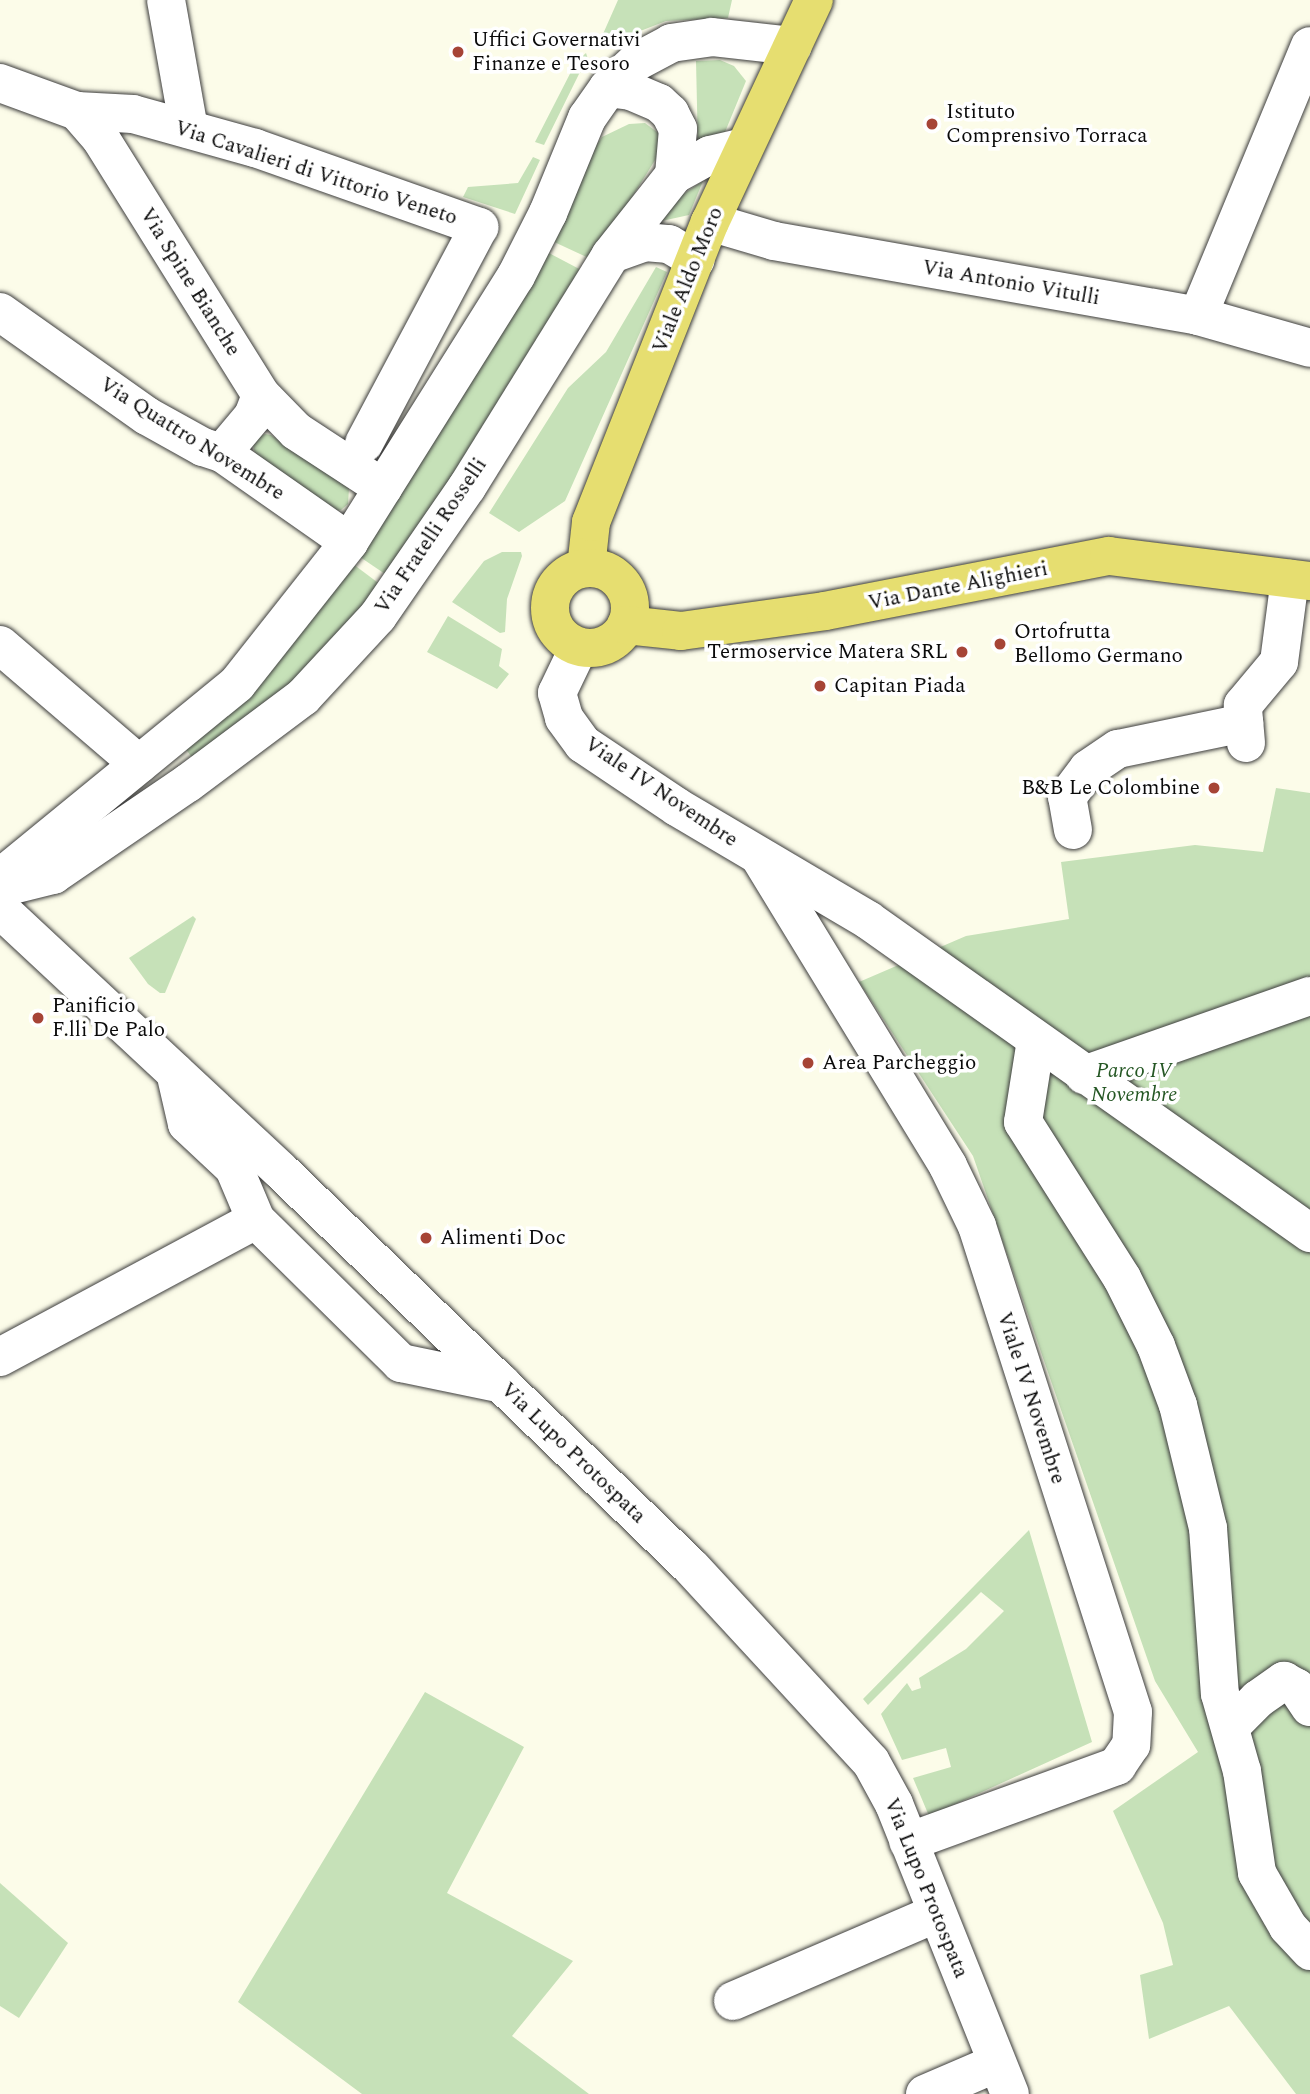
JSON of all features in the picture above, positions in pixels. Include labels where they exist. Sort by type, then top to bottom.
[{"type":"main road","name":"Viale Aldo Moro","points":[[586,568],[591,522],[710,222],[814,0]]},
{"type":"main road","name":"Via Dante Alighieri","points":[[626,625],[681,631],[825,611],[1109,556],[1300,580]]},
{"type":"main road","points":[[600,569],[622,585],[628,598],[626,625],[618,636],[607,644],[579,647],[557,631],[550,604],[553,591],[561,580],[573,571],[600,569]]},
{"type":"street","points":[[166,0],[189,129]]},
{"type":"street","points":[[0,878],[237,684],[349,542],[516,276],[548,213],[587,118],[608,88],[636,62],[671,43],[712,37],[792,47]]},
{"type":"street","points":[[1198,316],[1310,46]]},
{"type":"street","name":"Via Spine Bianche","points":[[0,82],[77,111],[101,139],[261,395],[296,431],[383,488]]},
{"type":"street","points":[[608,88],[631,91],[659,103],[670,113],[678,129],[674,175]]},
{"type":"street","name":"Via Cavalieri di Vittorio Veneto","points":[[77,111],[133,114],[255,148],[478,227],[363,443]]},
{"type":"street","points":[[674,175],[710,155],[744,147]]},
{"type":"street","name":"Via Fratelli Rosselli","points":[[0,888],[53,875],[188,783],[303,697],[378,616],[467,487],[612,254],[674,175]]},
{"type":"street","name":"Via Antonio Vitulli","points":[[710,222],[774,241],[1198,316],[1310,348]]},
{"type":"street","points":[[612,254],[645,242],[669,244],[696,260]]},
{"type":"street","name":"Via Quattro Novembre","points":[[0,312],[147,415],[202,447],[222,453],[349,542]]},
{"type":"street","points":[[222,453],[253,416],[261,395]]},
{"type":"street","name":"Via Dante Alighieri","points":[[1073,830],[1067,797],[1088,769],[1118,749],[1245,733],[1243,705],[1279,662],[1300,580]]},
{"type":"street","points":[[0,645],[139,764]]},
{"type":"street","name":"Viale IV Novembre","points":[[579,647],[557,693],[564,718],[583,744],[677,807],[868,920],[1310,1233]]},
{"type":"street","name":"Viale IV Novembre","points":[[759,856],[942,1155],[977,1226],[1133,1712],[1131,1745],[1117,1766],[908,1842]]},
{"type":"street","name":"Via Lupo Protospata","points":[[0,909],[175,1072],[691,1567],[871,1762],[894,1804],[1004,2078]]},
{"type":"street","points":[[1084,1074],[1310,996]]},
{"type":"street","points":[[1036,1040],[1023,1122],[1122,1278],[1156,1346],[1178,1405],[1208,1528],[1220,1694],[1242,1770],[1257,1873],[1289,1927],[1310,1951]]},
{"type":"street","points":[[175,1072],[187,1124],[234,1168],[256,1220],[401,1363],[502,1384]]},
{"type":"street","points":[[0,1357],[256,1220]]},
{"type":"street","points":[[1231,1726],[1258,1699],[1283,1681],[1297,1688],[1310,1707]]},
{"type":"street","points":[[733,2001],[937,1913]]},
{"type":"street","points":[[925,2094],[1004,2078]]},
{"type":"green space","points":[[618,0],[732,0],[728,18],[666,21],[612,42],[604,48],[599,43]]},
{"type":"green space","points":[[586,53],[589,62],[579,74],[544,145],[535,142],[576,62]]},
{"type":"green space","points":[[720,60],[734,66],[746,81],[723,137],[698,149],[696,61]]},
{"type":"green space","points":[[645,123],[661,135],[657,157],[593,260],[552,241],[589,155],[602,137],[629,124]]},
{"type":"green space","points":[[533,157],[540,160],[515,214],[463,197],[468,187],[518,183]]},
{"type":"green space","points":[[703,181],[689,215],[657,222],[677,198]]},
{"type":"green space","points":[[547,252],[585,272],[388,576],[360,557]]},
{"type":"green space","points":[[656,267],[667,272],[565,501],[519,532],[489,513],[568,388],[606,352]]},
{"type":"green space","points":[[265,434],[271,435],[349,488],[348,504],[341,510],[333,511],[256,458],[253,445],[257,438]]},
{"type":"green space","points":[[502,552],[521,552],[522,556],[507,599],[505,632],[500,633],[452,602],[484,561]]},
{"type":"green space","points":[[353,564],[381,585],[288,694],[196,763],[185,748]]},
{"type":"green space","points":[[448,616],[502,649],[499,666],[509,674],[497,689],[427,652]]},
{"type":"green space","name":"Parco IV Novembre","points":[[1276,788],[1310,793],[1310,2094],[1296,2094],[1229,2006],[1149,2039],[1140,1975],[1173,1965],[1163,1923],[1113,1811],[1198,1752],[1155,1681],[973,1156],[859,982],[966,936],[1069,919],[1061,862],[1195,845],[1263,852]]},
{"type":"green space","points":[[193,916],[196,919],[165,993],[160,993],[148,984],[129,958]]},
{"type":"green space","points":[[1029,1530],[1092,1742],[929,1816],[913,1778],[951,1767],[946,1748],[902,1760],[881,1714],[907,1683],[912,1691],[921,1688],[919,1678],[966,1649],[1004,1611],[981,1592],[868,1705],[863,1699]]},
{"type":"green space","points":[[425,1692],[524,1747],[447,1893],[573,1961],[512,2036],[589,2094],[362,2094],[238,2002]]},
{"type":"green space","points":[[0,1883],[68,1943],[19,2018],[0,2006]]},
{"type":"place","name":"Uffici Governativi Finanze e Tesoro","points":[[458,52]]},
{"type":"place","name":"Istituto Comprensivo Torraca","points":[[932,124]]},
{"type":"place","name":"Ortofrutta Bellomo Germano","points":[[1000,644]]},
{"type":"place","name":"Termoservice Matera SRL","points":[[962,652]]},
{"type":"place","name":"Capitan Piada","points":[[820,686]]},
{"type":"place","name":"B&B Le Colombine","points":[[1214,788]]},
{"type":"place","name":"Panificio F.lli De Palo","points":[[38,1018]]},
{"type":"place","name":"Area Parcheggio","points":[[808,1063]]},
{"type":"place","name":"Alimenti Doc","points":[[426,1238]]}]
